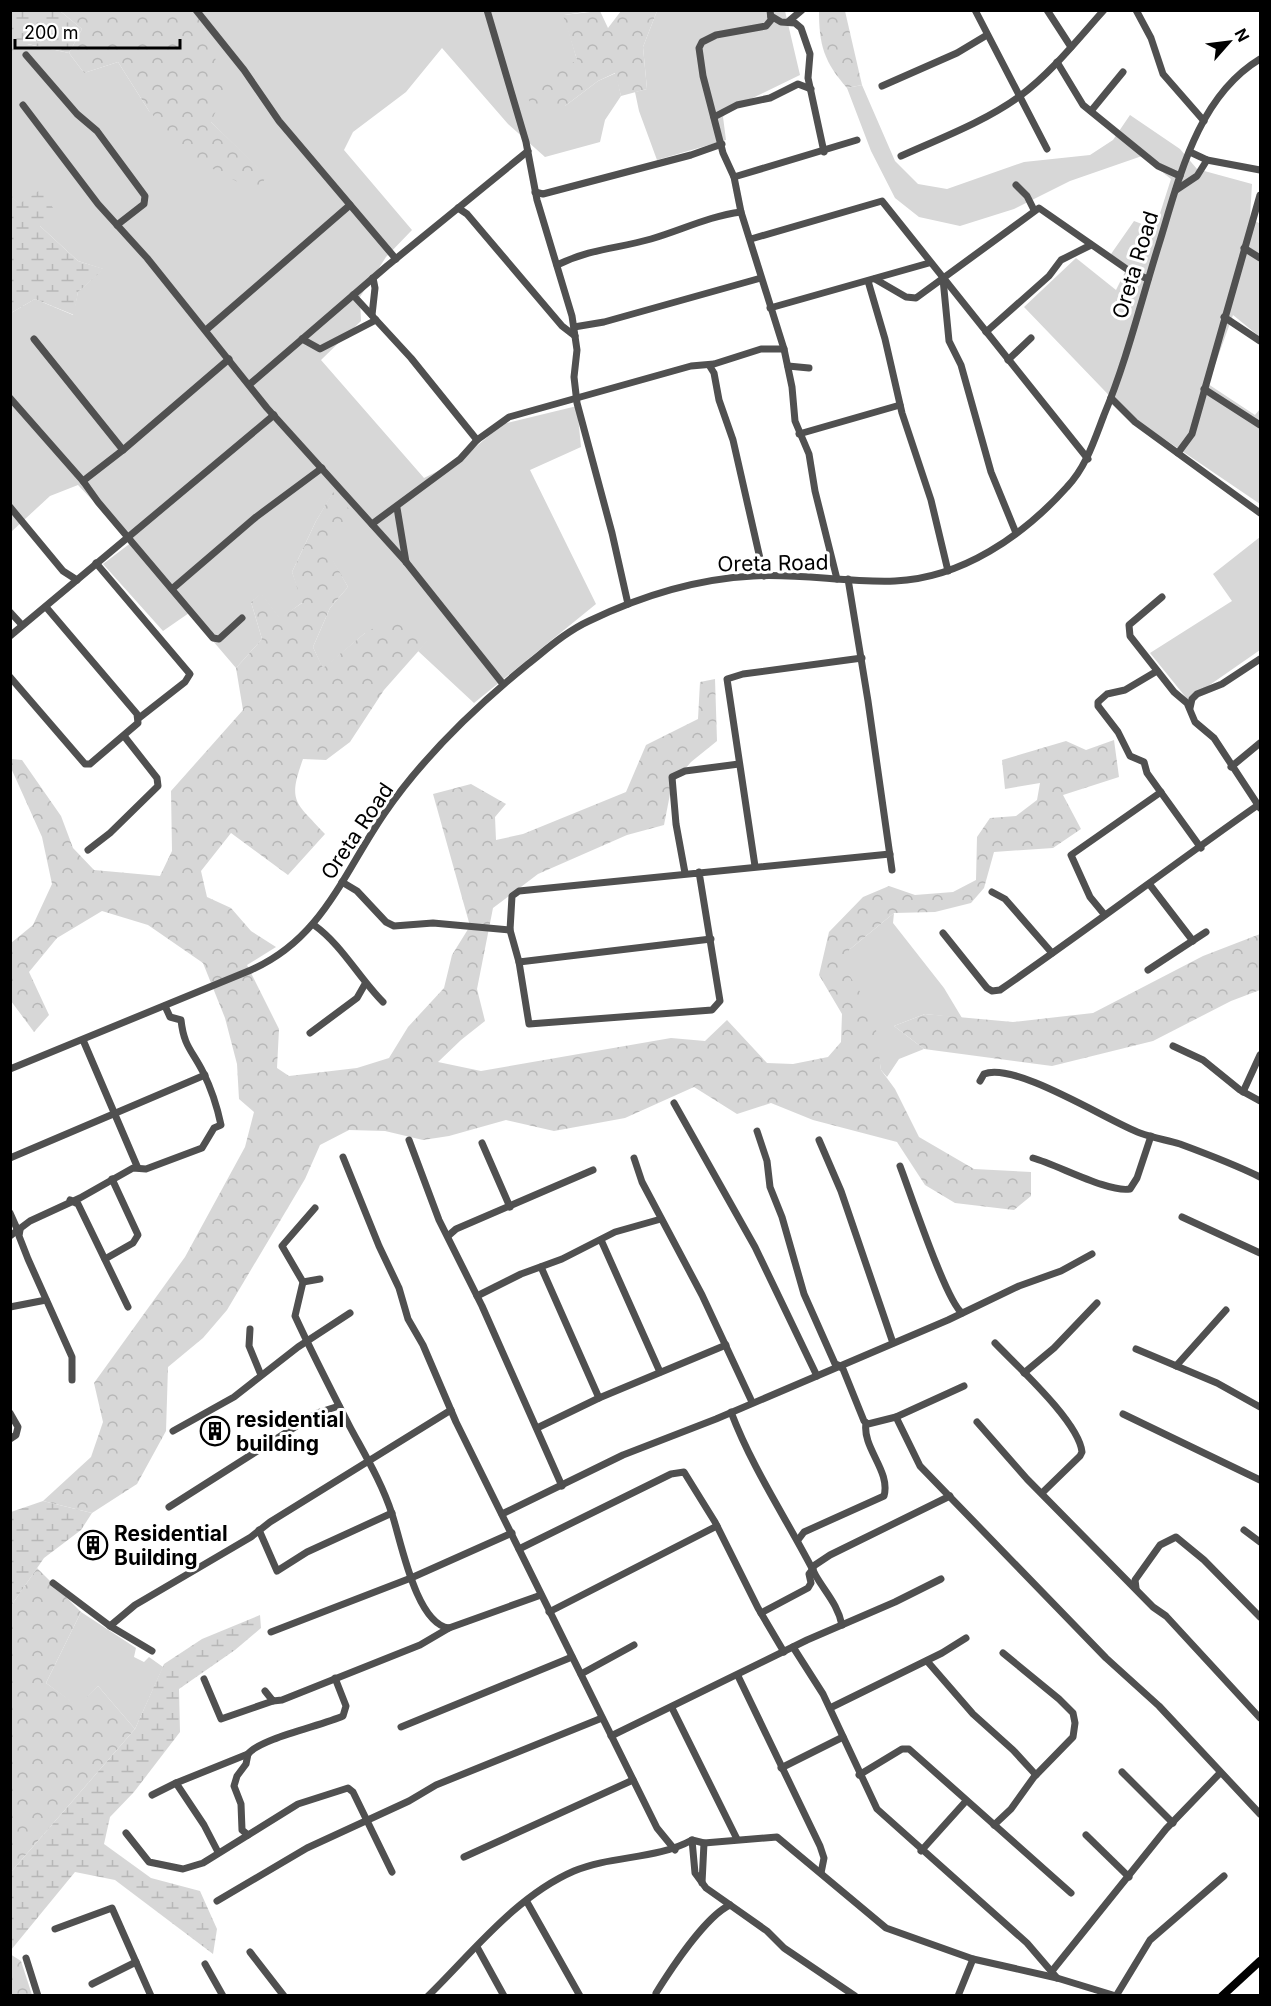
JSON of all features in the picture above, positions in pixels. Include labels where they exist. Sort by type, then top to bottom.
[{"type":"main road","points":[[1222,1995],[1260,1961]]},
{"type":"street","points":[[196,10],[244,70],[279,121],[396,259]]},
{"type":"street","points":[[487,10],[528,152],[574,327],[576,399],[612,533],[628,604]]},
{"type":"street","points":[[789,21],[802,10]]},
{"type":"street","points":[[975,10],[1018,97],[1047,149]]},
{"type":"street","points":[[1047,10],[1071,47]]},
{"type":"street","points":[[901,156],[972,124],[1018,97],[1057,62],[1104,10]]},
{"type":"street","points":[[1098,17],[1110,10]]},
{"type":"street","points":[[1136,10],[1149,35],[1163,74],[1204,121]]},
{"type":"street","points":[[771,13],[781,22],[789,21],[798,24],[809,50],[808,78],[824,152]]},
{"type":"street","points":[[771,13],[770,23],[766,26],[712,36],[700,45],[703,76],[720,147],[734,177],[741,212],[784,349],[795,421],[809,454],[815,491],[837,579]]},
{"type":"street","points":[[882,86],[957,53],[987,35]]},
{"type":"street","points":[[26,55],[77,114],[97,131],[145,196],[144,204],[117,225]]},
{"type":"street","name":"Oreta Road","points":[[10,1069],[274,960],[289,950],[314,926],[385,813],[435,750],[503,684],[584,623],[675,587],[718,578],[764,576],[893,581],[932,577],[976,558],[1016,533],[1043,512],[1070,484],[1088,459],[1111,398],[1180,176],[1204,121],[1231,83],[1260,59]]},
{"type":"street","points":[[1057,62],[1082,102],[1091,111],[1158,166],[1180,176]]},
{"type":"street","points":[[1091,111],[1123,72]]},
{"type":"street","points":[[714,117],[727,109],[748,101],[764,100],[798,84],[812,89]]},
{"type":"street","points":[[23,105],[117,225],[274,415],[406,562],[503,684]]},
{"type":"street","points":[[734,177],[824,152],[857,140]]},
{"type":"street","points":[[538,195],[720,147]]},
{"type":"street","points":[[250,384],[373,278],[528,152]]},
{"type":"street","points":[[1190,152],[1207,160],[1260,170]]},
{"type":"street","points":[[1176,190],[1197,176],[1207,160]]},
{"type":"street","points":[[1016,185],[1027,196],[1034,210]]},
{"type":"street","points":[[1178,453],[1192,434],[1260,195]]},
{"type":"street","points":[[751,239],[882,201],[929,263],[1088,459]]},
{"type":"street","points":[[206,330],[350,205]]},
{"type":"street","points":[[458,208],[467,214],[562,326],[575,336]]},
{"type":"street","points":[[871,280],[906,297],[916,298],[1034,210],[1042,209],[1131,272],[1148,279]]},
{"type":"street","points":[[557,265],[594,250],[639,242],[706,219],[741,212]]},
{"type":"street","points":[[986,332],[1049,276],[1061,260],[1091,244]]},
{"type":"street","points":[[1244,248],[1260,258]]},
{"type":"street","points":[[770,309],[929,263]]},
{"type":"street","points":[[373,278],[374,318]]},
{"type":"street","points":[[574,327],[604,322],[761,278]]},
{"type":"street","points":[[943,279],[949,340],[962,365],[991,472],[1016,533]]},
{"type":"street","points":[[871,280],[900,405],[931,500],[948,571]]},
{"type":"street","points":[[353,295],[477,440]]},
{"type":"street","points":[[1224,317],[1260,342]]},
{"type":"street","points":[[302,339],[320,349],[374,318]]},
{"type":"street","points":[[1008,360],[1031,338]]},
{"type":"street","points":[[34,339],[123,450]]},
{"type":"street","points":[[372,524],[397,508],[460,459],[477,440],[509,417],[691,366],[708,365],[761,349],[784,349]]},
{"type":"street","points":[[83,481],[123,450],[229,359]]},
{"type":"street","points":[[708,365],[714,373],[719,400],[733,440],[764,576]]},
{"type":"street","points":[[788,366],[809,368]]},
{"type":"street","points":[[1204,389],[1260,425]]},
{"type":"street","points":[[10,398],[83,481],[215,640],[242,618]]},
{"type":"street","points":[[1111,398],[1135,422],[1260,513]]},
{"type":"street","points":[[799,434],[900,405]]},
{"type":"street","points":[[10,636],[274,415]]},
{"type":"street","points":[[172,589],[256,517],[322,468]]},
{"type":"street","points":[[10,507],[63,571],[77,580]]},
{"type":"street","points":[[397,508],[406,562]]},
{"type":"street","points":[[396,551],[404,545]]},
{"type":"street","points":[[10,677],[85,764],[90,764],[124,736],[139,718],[185,682],[190,674],[96,563]]},
{"type":"street","points":[[848,579],[892,870]]},
{"type":"street","points":[[943,933],[992,991],[1000,990],[1259,806],[1231,767],[1214,738],[1195,722],[1190,708],[1136,646],[1128,629],[1131,622],[1162,597]]},
{"type":"street","points":[[46,607],[139,718]]},
{"type":"street","points":[[10,612],[22,625]]},
{"type":"street","points":[[755,866],[726,684],[729,676],[861,658]]},
{"type":"street","points":[[1190,708],[1192,699],[1197,694],[1222,684],[1260,659]]},
{"type":"street","points":[[1157,671],[1125,690],[1107,694],[1098,702],[1130,756],[1144,762],[1147,773],[1201,848]]},
{"type":"street","points":[[132,728],[133,746]]},
{"type":"street","points":[[88,850],[110,833],[158,786],[157,778],[124,736]]},
{"type":"street","points":[[1231,767],[1260,743]]},
{"type":"street","points":[[725,764],[737,751]]},
{"type":"street","points":[[685,873],[676,824],[672,777],[685,771],[739,764]]},
{"type":"street","points":[[1104,914],[1090,897],[1071,855],[1161,792]]},
{"type":"street","points":[[699,872],[720,1001],[712,1010],[532,1026],[527,1020],[519,962],[510,930],[510,902],[512,896],[519,891],[755,866],[890,854]]},
{"type":"street","points":[[342,882],[357,891],[386,922],[394,926],[434,923],[510,930]]},
{"type":"street","points":[[1150,885],[1193,941]]},
{"type":"street","points":[[992,892],[1000,894],[1014,907],[1052,953]]},
{"type":"street","points":[[314,926],[328,936],[365,984],[383,1002]]},
{"type":"street","points":[[1148,970],[1206,932]]},
{"type":"street","points":[[519,962],[711,939]]},
{"type":"street","points":[[310,1033],[357,998],[365,984]]},
{"type":"street","points":[[16,1234],[30,1221],[76,1201],[137,1166],[146,1169],[202,1148],[214,1128],[221,1125],[219,1109],[205,1075],[183,1041],[181,1020],[170,1017],[165,1006]]},
{"type":"street","points":[[82,1040],[137,1166]]},
{"type":"street","points":[[1173,1046],[1221,1072],[1243,1092],[1260,1101]]},
{"type":"street","points":[[1243,1092],[1260,1055]]},
{"type":"street","points":[[980,1081],[984,1074],[992,1072],[1029,1080],[1059,1092],[1098,1114],[1151,1136],[1220,1158],[1260,1177]]},
{"type":"street","points":[[10,1158],[205,1075]]},
{"type":"street","points":[[674,1103],[755,1247],[817,1376]]},
{"type":"street","points":[[757,1131],[766,1161],[770,1188],[782,1217],[804,1294],[866,1423],[866,1436],[884,1481],[884,1496],[804,1532],[798,1540]]},
{"type":"street","points":[[1033,1158],[1058,1165],[1117,1191],[1130,1189],[1137,1178],[1151,1136]]},
{"type":"street","points":[[408,1140],[439,1220],[477,1296],[562,1486]]},
{"type":"street","points":[[819,1140],[841,1191],[893,1343]]},
{"type":"street","points":[[482,1143],[510,1207]]},
{"type":"street","points":[[343,1157],[399,1288],[408,1319],[423,1346],[451,1410],[657,1828],[675,1850]]},
{"type":"street","points":[[634,1158],[642,1182],[726,1345],[752,1402]]},
{"type":"street","points":[[900,1166],[959,1311]]},
{"type":"street","points":[[448,1236],[456,1229],[593,1170]]},
{"type":"street","points":[[105,1259],[133,1244],[138,1235],[112,1179]]},
{"type":"street","points":[[76,1201],[128,1307]]},
{"type":"street","points":[[315,1208],[282,1246],[303,1282],[294,1316],[339,1406],[370,1461],[392,1513],[411,1578],[432,1619],[438,1625],[449,1628]]},
{"type":"street","points":[[10,1213],[16,1234],[43,1298],[72,1357],[72,1380]]},
{"type":"street","points":[[1182,1217],[1260,1253]]},
{"type":"street","points":[[477,1296],[628,1227],[661,1219]]},
{"type":"street","points":[[601,1240],[660,1372]]},
{"type":"street","points":[[502,1514],[623,1455],[817,1376],[954,1317],[959,1311],[1061,1271],[1092,1254]]},
{"type":"street","points":[[541,1267],[599,1398]]},
{"type":"street","points":[[303,1282],[320,1279]]},
{"type":"street","points":[[10,1307],[43,1298]]},
{"type":"street","points":[[1024,1373],[1054,1348],[1097,1303]]},
{"type":"street","points":[[1176,1366],[1226,1310]]},
{"type":"street","points":[[173,1431],[234,1397],[261,1375],[350,1313]]},
{"type":"street","points":[[250,1329],[249,1346],[261,1375]]},
{"type":"street","points":[[995,1343],[1072,1427],[1082,1448],[1080,1456],[1042,1493]]},
{"type":"street","points":[[537,1428],[599,1398],[726,1345]]},
{"type":"street","points":[[1136,1349],[1217,1383],[1260,1407]]},
{"type":"street","points":[[866,1423],[873,1424],[896,1417],[963,1386]]},
{"type":"street","points":[[169,1507],[317,1413],[339,1406]]},
{"type":"street","points":[[110,1626],[135,1605],[451,1410]]},
{"type":"street","points":[[731,1412],[762,1478],[836,1605],[842,1625]]},
{"type":"street","points":[[10,1413],[18,1427],[16,1435],[10,1439]]},
{"type":"street","points":[[1123,1414],[1260,1480]]},
{"type":"street","points":[[896,1417],[916,1461],[1260,1814]]},
{"type":"street","points":[[978,1422],[1027,1479],[1131,1581],[1136,1589],[1166,1616],[1260,1718]]},
{"type":"street","points":[[519,1550],[660,1479],[681,1472],[687,1476],[717,1526],[761,1613],[784,1652]]},
{"type":"street","points":[[761,1613],[808,1588],[811,1583],[809,1574],[813,1568],[830,1555],[950,1496]]},
{"type":"street","points":[[259,1530],[277,1571],[307,1552],[392,1513]]},
{"type":"street","points":[[549,1612],[717,1526]]},
{"type":"street","points":[[1244,1530],[1260,1542]]},
{"type":"street","points":[[271,1632],[411,1578],[512,1533]]},
{"type":"street","points":[[1131,1581],[1163,1542],[1176,1537],[1204,1560],[1260,1617]]},
{"type":"street","points":[[611,1736],[738,1676],[793,1647],[941,1579]]},
{"type":"street","points":[[53,1583],[110,1626],[152,1651]]},
{"type":"street","points":[[204,1679],[221,1719],[335,1678],[420,1645],[449,1628],[541,1595]]},
{"type":"street","points":[[830,1708],[936,1656],[966,1638]]},
{"type":"street","points":[[581,1674],[634,1645]]},
{"type":"street","points":[[793,1647],[809,1669],[830,1708],[877,1809],[921,1851],[1027,1943],[1058,1978]]},
{"type":"street","points":[[993,1825],[1011,1809],[1036,1775],[1073,1737],[1075,1718],[1048,1689],[1003,1653]]},
{"type":"street","points":[[934,1667],[936,1656]]},
{"type":"street","points":[[401,1728],[572,1657]]},
{"type":"street","points":[[927,1660],[972,1714],[1013,1750],[1036,1775]]},
{"type":"street","points":[[738,1676],[820,1846],[824,1858],[820,1873]]},
{"type":"street","points":[[152,1794],[248,1755],[276,1737],[320,1726],[343,1716],[346,1706],[335,1678]]},
{"type":"street","points":[[265,1691],[273,1701]]},
{"type":"street","points":[[672,1708],[737,1839]]},
{"type":"street","points":[[217,1901],[298,1852],[409,1801],[435,1785],[602,1718]]},
{"type":"street","points":[[781,1768],[843,1737]]},
{"type":"street","points":[[860,1775],[906,1748],[1071,1893]]},
{"type":"street","points":[[248,1755],[246,1764],[237,1776],[234,1786],[241,1804],[242,1830],[248,1835]]},
{"type":"street","points":[[1122,1772],[1173,1823]]},
{"type":"street","points":[[1052,1971],[1173,1823],[1220,1773]]},
{"type":"street","points":[[464,1857],[526,1831],[633,1780]]},
{"type":"street","points":[[176,1783],[204,1825],[218,1852]]},
{"type":"street","points":[[126,1833],[149,1862],[183,1869],[202,1863],[298,1804],[348,1788],[353,1792],[392,1872]]},
{"type":"street","points":[[921,1851],[966,1801]]},
{"type":"street","points":[[1086,1835],[1130,1877]]},
{"type":"street","points":[[428,1995],[527,1902],[574,1871],[621,1858],[675,1850],[692,1840],[704,1843],[777,1837],[886,1928],[973,1959],[1058,1978],[1116,1995],[1150,1940],[1224,1876]]},
{"type":"street","points":[[692,1840],[695,1873],[702,1884],[767,1931],[784,1948],[855,1995]]},
{"type":"street","points":[[702,1884],[704,1843]]},
{"type":"street","points":[[719,1898],[719,1910]]},
{"type":"street","points":[[527,1902],[580,1995]]},
{"type":"street","points":[[656,1993],[677,1960],[719,1910],[730,1905]]},
{"type":"street","points":[[55,1929],[112,1908],[150,1995]]},
{"type":"street","points":[[477,1947],[504,1995]]},
{"type":"street","points":[[250,1952],[284,1995]]},
{"type":"street","points":[[26,1958],[38,1995]]},
{"type":"street","points":[[958,1995],[973,1959]]},
{"type":"street","points":[[92,1984],[136,1962]]},
{"type":"street","points":[[1041,1974],[1045,1963]]},
{"type":"street","points":[[205,1964],[223,1995]]},
{"type":"green space","points":[[10,11],[60,11],[82,29],[69,53],[28,44],[11,54]]},
{"type":"green space","points":[[60,11],[198,11],[226,88],[211,122],[266,175],[259,193],[194,159],[149,111],[118,62],[84,73],[69,53],[82,29]]},
{"type":"green space","points":[[198,11],[591,11],[564,15],[577,60],[565,106],[598,81],[616,73],[621,96],[605,120],[600,142],[545,157],[508,124],[442,48],[406,92],[353,132],[344,150],[412,230],[386,257],[360,297],[361,321],[321,360],[424,478],[460,460],[503,424],[577,406],[581,447],[530,470],[596,604],[474,703],[418,651],[429,638],[365,633],[323,669],[313,647],[330,608],[348,587],[327,551],[333,493],[316,521],[292,572],[303,602],[280,619],[261,594],[251,602],[262,639],[236,668],[189,613],[163,631],[103,564],[132,542],[78,485],[50,496],[11,532],[11,313],[35,299],[73,315],[78,292],[103,269],[78,261],[40,226],[40,191],[19,205],[11,195],[10,54],[27,44],[69,53],[84,73],[118,62],[149,111],[265,175],[211,122],[209,43]]},
{"type":"green space","points":[[600,11],[608,28],[621,11],[657,11],[643,47],[647,89],[621,96],[615,73],[598,81],[565,106],[534,111],[525,92],[577,60],[563,15]]},
{"type":"green space","points":[[657,11],[785,11],[800,75],[730,109],[723,117],[726,140],[657,160],[639,111],[635,92],[647,89],[643,47]]},
{"type":"green space","points":[[819,11],[845,11],[862,85],[847,88],[833,70],[824,52]]},
{"type":"green space","points":[[862,85],[895,161],[918,184],[947,189],[1024,162],[1090,155],[1113,140],[1130,115],[1180,149],[1197,169],[1252,184],[1250,217],[1260,224],[1260,337],[1233,315],[1208,384],[1255,415],[1260,409],[1260,504],[1126,413],[1024,307],[1076,258],[1116,290],[1128,266],[1111,254],[1134,221],[1155,229],[1171,179],[1142,156],[1070,181],[1014,209],[960,226],[919,217],[895,198],[871,151],[847,88]]},
{"type":"green space","points":[[40,190],[56,212],[40,226],[78,261],[104,269],[78,292],[74,315],[35,299],[11,313],[11,195],[19,204]]},
{"type":"green space","points":[[333,492],[352,512],[328,551],[348,587],[330,608],[313,647],[323,668],[365,633],[401,613],[430,638],[384,690],[350,742],[326,760],[303,759],[296,785],[297,801],[325,834],[288,875],[231,833],[201,871],[207,897],[231,908],[251,931],[276,947],[247,965],[279,1029],[277,1068],[289,1076],[357,1068],[389,1058],[408,1027],[444,988],[452,955],[470,926],[433,794],[471,784],[506,804],[495,817],[496,840],[523,834],[626,792],[646,745],[698,719],[700,682],[715,679],[717,741],[691,762],[672,784],[664,825],[627,835],[538,874],[493,908],[477,989],[485,1021],[438,1062],[481,1071],[671,1038],[705,1041],[727,1020],[767,1063],[793,1064],[828,1057],[841,1042],[842,1014],[819,975],[829,932],[863,897],[889,886],[915,895],[953,892],[976,880],[977,837],[990,818],[1016,816],[1037,800],[1040,783],[1005,789],[1002,760],[1066,741],[1086,750],[1114,740],[1119,777],[1063,795],[1081,829],[1053,848],[994,852],[984,888],[971,903],[935,912],[894,913],[849,950],[849,975],[874,1013],[881,1070],[895,1089],[919,1137],[974,1169],[1031,1172],[1031,1196],[1014,1210],[955,1203],[925,1185],[897,1142],[813,1120],[771,1103],[737,1114],[694,1087],[625,1118],[554,1131],[506,1120],[449,1136],[423,1140],[385,1131],[349,1130],[320,1145],[305,1179],[227,1310],[203,1338],[168,1367],[166,1431],[137,1484],[92,1513],[43,1501],[91,1457],[103,1422],[94,1383],[185,1257],[245,1147],[254,1112],[239,1099],[237,1064],[225,1018],[203,963],[148,925],[102,911],[57,938],[29,972],[49,1015],[34,1032],[11,1001],[11,943],[33,925],[52,884],[42,837],[11,768],[11,759],[22,760],[61,816],[73,848],[94,870],[160,876],[172,851],[171,791],[243,710],[236,668],[262,639],[251,602],[261,593],[280,618],[302,603],[292,572],[316,521]]},
{"type":"green space","points":[[1260,537],[1260,650],[1188,700],[1150,653],[1232,601],[1213,574]]},
{"type":"green space","points":[[894,913],[893,923],[944,988],[962,1018],[925,1014],[894,1026],[924,1049],[899,1059],[887,1077],[881,1070],[878,1051],[849,975],[849,950]]},
{"type":"green space","points":[[1260,934],[1260,990],[1231,1001],[1153,1041],[1052,1066],[924,1049],[894,1026],[925,1014],[1013,1022],[1093,1013],[1203,956]]},
{"type":"green space","points":[[43,1501],[92,1513],[81,1530],[44,1558],[11,1606],[11,1512]]},
{"type":"green space","points":[[37,1568],[81,1612],[46,1683],[78,1706],[98,1686],[135,1729],[11,1872],[11,1606]]},
{"type":"green space","points":[[81,1612],[136,1648],[134,1657],[144,1662],[149,1657],[163,1667],[135,1729],[98,1686],[78,1707],[46,1683]]},
{"type":"green space","points":[[260,1615],[261,1628],[235,1650],[179,1689],[180,1732],[134,1792],[110,1817],[104,1844],[151,1878],[200,1891],[217,1929],[213,1954],[115,1880],[75,1872],[11,1950],[11,1872],[135,1729],[164,1664],[202,1639]]},
{"type":"green space","points":[[10,1954],[21,1961],[32,1995],[11,1995]]},
{"type":"place","name":"residential building","points":[[215,1431]]},
{"type":"place","name":"Residential Building","points":[[93,1545]]}]
